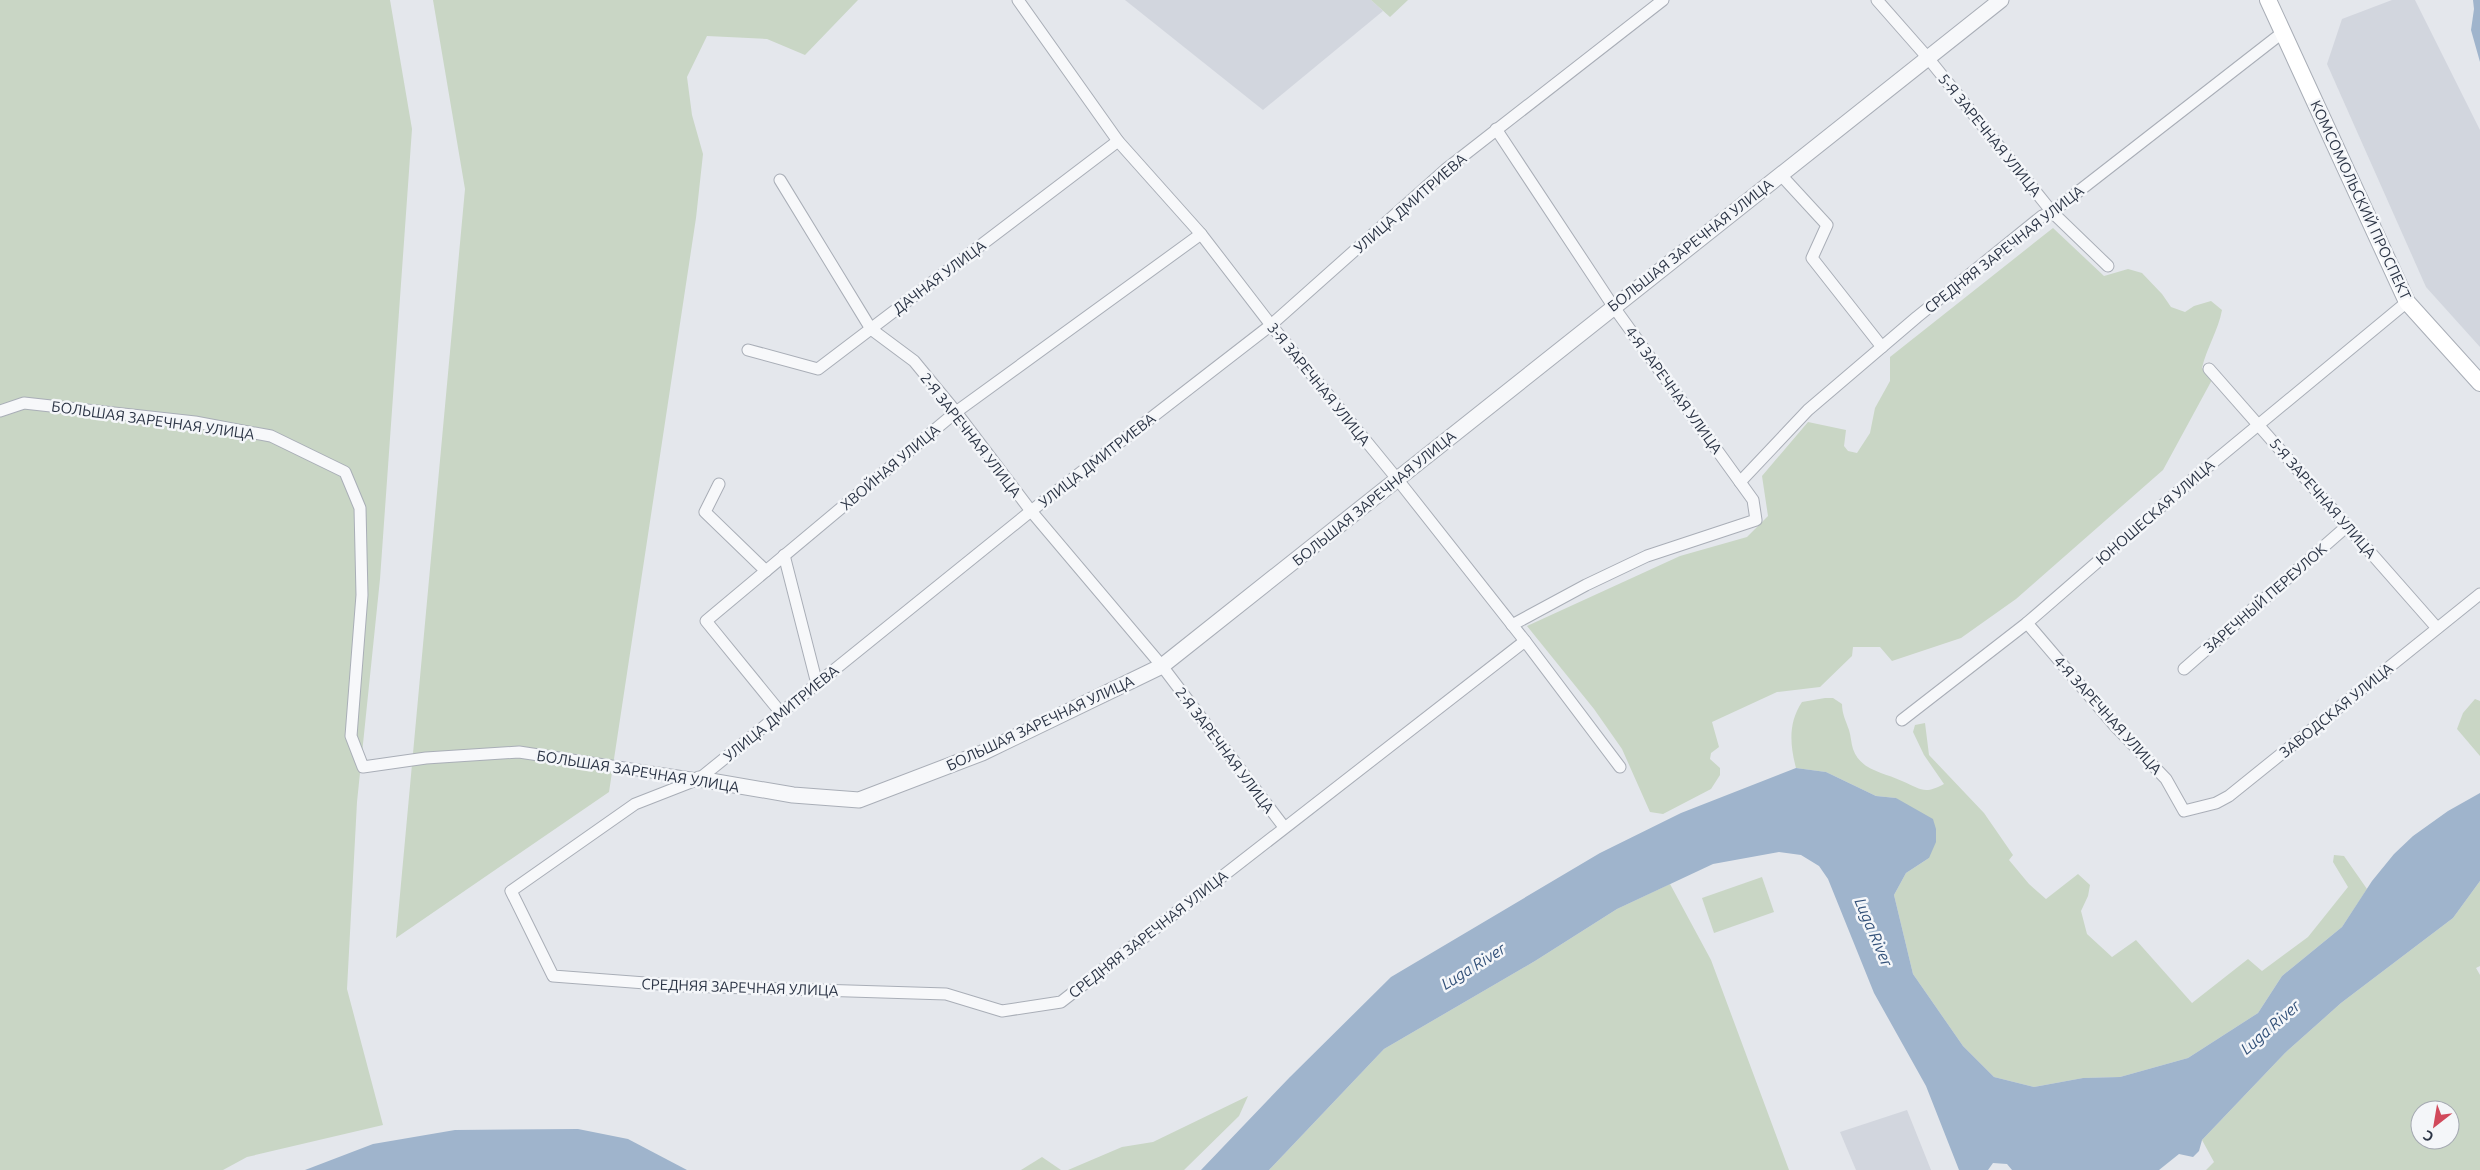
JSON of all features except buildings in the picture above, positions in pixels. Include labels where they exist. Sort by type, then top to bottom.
[{"type":"main road","name":"КОМСОМОЛЬСКИЙ ПРОСПЕКТ","points":[[2268,0],[2407,302],[2480,383]]},
{"type":"street","name":"3-Я ЗАРЕЧНАЯ УЛИЦА","points":[[1018,0],[1118,141],[1201,234],[1271,325],[1398,480],[1620,766]]},
{"type":"street","name":"УЛИЦА ДМИТРИЕВА","points":[[512,891],[635,804],[699,779],[1031,512],[1271,325],[1445,170],[1663,0]]},
{"type":"street","name":"5-Я ЗАРЕЧНАЯ УЛИЦА","points":[[1877,0],[1928,58],[2052,212],[2108,266]]},
{"type":"street","name":"БОЛЬШАЯ ЗАРЕЧНАЯ УЛИЦА","points":[[0,411],[24,403],[205,424],[271,436],[345,472],[360,508],[362,595],[351,736],[363,767],[426,758],[519,752],[793,795],[859,800],[982,753],[1162,666],[1398,480],[1613,306],[2001,0]]},
{"type":"street","name":"СРЕДНЯЯ ЗАРЕЧНАЯ УЛИЦА","points":[[1740,482],[1808,410],[1882,347],[2042,216],[2052,212],[2282,33]]},
{"type":"street","name":"4-Я ЗАРЕЧНАЯ УЛИЦА","points":[[1496,129],[1613,306],[1753,500],[1756,520],[1647,556],[1586,585],[1512,625]]},
{"type":"street","name":"ДАЧНАЯ УЛИЦА","points":[[748,350],[818,369],[1118,141]]},
{"type":"street","points":[[1780,174],[1827,225],[1812,258],[1882,347]]},
{"type":"street","name":"2-Я ЗАРЕЧНАЯ УЛИЦА","points":[[780,180],[872,329],[914,361],[956,412],[1031,512],[1162,666],[1284,828]]},
{"type":"street","name":"ХВОЙНАЯ УЛИЦА","points":[[781,713],[706,621],[956,412],[1201,234]]},
{"type":"street","name":"ЮНОШЕСКАЯ УЛИЦА","points":[[1902,720],[2027,623],[2259,424],[2407,302]]},
{"type":"street","name":"5-Я ЗАРЕЧНАЯ УЛИЦА","points":[[2209,369],[2259,424],[2346,527],[2437,628]]},
{"type":"street","points":[[719,484],[705,512],[766,571]]},
{"type":"street","name":"ЗАРЕЧНЫЙ ПЕРЕУЛОК","points":[[2184,669],[2346,527]]},
{"type":"street","points":[[784,555],[817,684]]},
{"type":"street","name":"ЗАВОДСКАЯ УЛИЦА","points":[[2184,811],[2216,803],[2230,796],[2480,594]]},
{"type":"street","name":"4-Я ЗАРЕЧНАЯ УЛИЦА","points":[[2027,623],[2115,726],[2166,779],[2184,811]]},
{"type":"street","name":"СРЕДНЯЯ ЗАРЕЧНАЯ УЛИЦА","points":[[512,891],[553,976],[685,986],[946,994],[1002,1011],[1061,1002],[1524,641]]},
{"type":"shaded area","points":[[1125,0],[1371,0],[1383,11],[1263,110]]},
{"type":"shaded area","points":[[2392,0],[2415,0],[2480,130],[2480,347],[2426,287],[2327,64],[2342,19]]},
{"type":"shaded area","points":[[1907,1110],[1931,1170],[1856,1170],[1840,1132]]},
{"type":"green space","points":[[0,0],[390,0],[412,129],[380,579],[357,802],[347,989],[383,1125],[247,1157],[223,1170],[0,1170]]},
{"type":"green space","points":[[433,0],[858,0],[805,55],[767,39],[707,36],[687,77],[692,115],[703,154],[696,218],[609,792],[396,938],[465,189]]},
{"type":"green space","points":[[1371,0],[1408,0],[1390,17]]},
{"type":"green space","points":[[2053,228],[2104,276],[2128,269],[2142,273],[2162,294],[2171,307],[2185,312],[2194,306],[2211,301],[2222,310],[2202,368],[2213,378],[2163,470],[2016,599],[1961,638],[1892,661],[1880,647],[1853,647],[1852,656],[1820,687],[1777,692],[1712,722],[1719,747],[1711,753],[1710,759],[1720,768],[1720,775],[1711,789],[1663,814],[1650,812],[1622,749],[1594,709],[1527,626],[1680,556],[1747,537],[1768,516],[1762,476],[1808,422],[1846,430],[1844,446],[1848,451],[1857,453],[1870,433],[1875,408],[1890,381],[1890,357]]},
{"type":"green space","points":[[1833,698],[1842,704],[1853,749],[1861,762],[1873,770],[1927,790],[1944,784],[1924,755],[1913,732],[1915,725],[1925,723],[1929,755],[1984,813],[2013,855],[2009,860],[2029,884],[2046,899],[2078,874],[2090,885],[2088,896],[2081,911],[2087,934],[2112,957],[2136,940],[2192,1003],[2248,959],[2262,971],[2308,937],[2348,887],[2333,862],[2334,855],[2344,856],[2367,889],[2342,927],[2282,976],[2258,1013],[2188,1058],[2120,1077],[2083,1078],[2034,1087],[1994,1077],[1963,1046],[1913,974],[1894,895],[1906,873],[1929,858],[1896,798],[1876,796],[1826,772],[1796,768],[1792,751],[1792,726],[1797,710],[1802,702]]},
{"type":"green space","points":[[2475,699],[2480,701],[2480,756],[2457,729],[2463,713]]},
{"type":"green space","points":[[1762,877],[1774,912],[1714,933],[1702,898]]},
{"type":"green space","points":[[2480,881],[2480,966],[2476,968],[2480,975],[2480,1170],[2206,1170],[2214,1162],[2202,1140],[2285,1053],[2341,1003],[2453,918]]},
{"type":"green space","points":[[1670,884],[1711,960],[1789,1170],[1269,1170],[1384,1049],[1535,961],[1617,909]]},
{"type":"green space","points":[[1248,1096],[1239,1116],[1184,1170],[1068,1170],[1122,1147],[1153,1142]]},
{"type":"green space","points":[[1042,1157],[1061,1170],[1021,1170]]},
{"type":"water","points":[[2473,0],[2480,0],[2480,62],[2471,30],[2474,9]]},
{"type":"water","name":"Luga River","points":[[1796,768],[1826,772],[1876,796],[1896,798],[1933,819],[1936,829],[1936,842],[1929,858],[1906,873],[1894,895],[1913,974],[1963,1046],[1994,1077],[2034,1087],[2083,1078],[2120,1077],[2188,1058],[2258,1013],[2282,976],[2342,927],[2372,881],[2394,854],[2413,836],[2448,811],[2480,793],[2480,881],[2453,918],[2341,1003],[2285,1053],[2202,1140],[2199,1151],[2193,1157],[2179,1154],[2159,1170],[2012,1170],[2007,1164],[1993,1163],[1988,1170],[1959,1170],[1926,1086],[1874,993],[1828,879],[1819,866],[1801,855],[1779,852],[1713,864],[1617,909],[1535,961],[1384,1049],[1269,1170],[1201,1170],[1289,1078],[1391,977],[1600,853],[1681,813]]},
{"type":"water","points":[[578,1129],[628,1139],[687,1170],[305,1170],[373,1144],[455,1130]]}]
